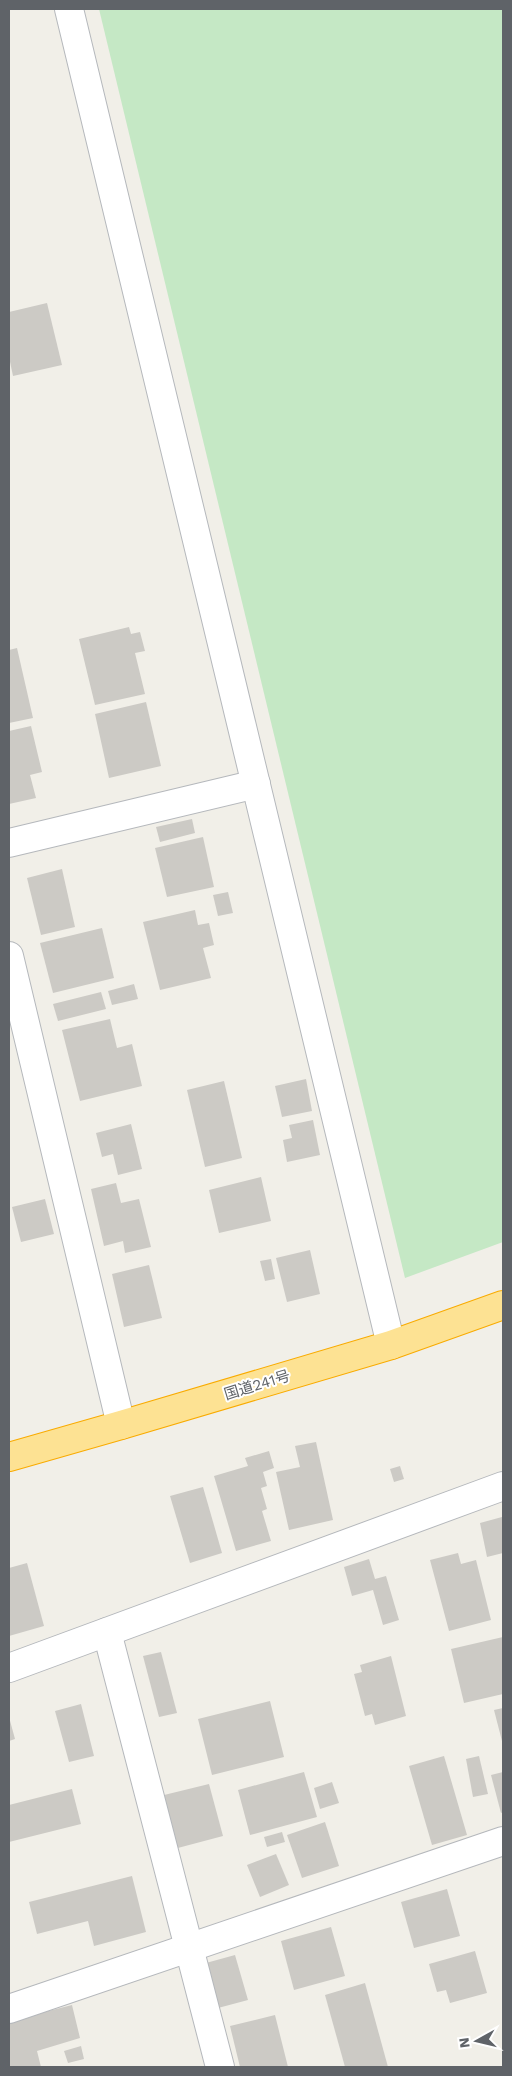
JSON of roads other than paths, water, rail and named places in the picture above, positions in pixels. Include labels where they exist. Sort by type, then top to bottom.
[{"type":"highway","name":"国道241号","points":[[9,1456],[121,1426],[391,1345],[503,1305]]},
{"type":"street","points":[[68,9],[391,1345]]},
{"type":"street","points":[[9,843],[256,784]]},
{"type":"street","points":[[9,956],[121,1426]]},
{"type":"street","points":[[9,1668],[503,1486]]},
{"type":"street","points":[[107,1632],[220,2067]]},
{"type":"street","points":[[9,2009],[503,1841]]}]
